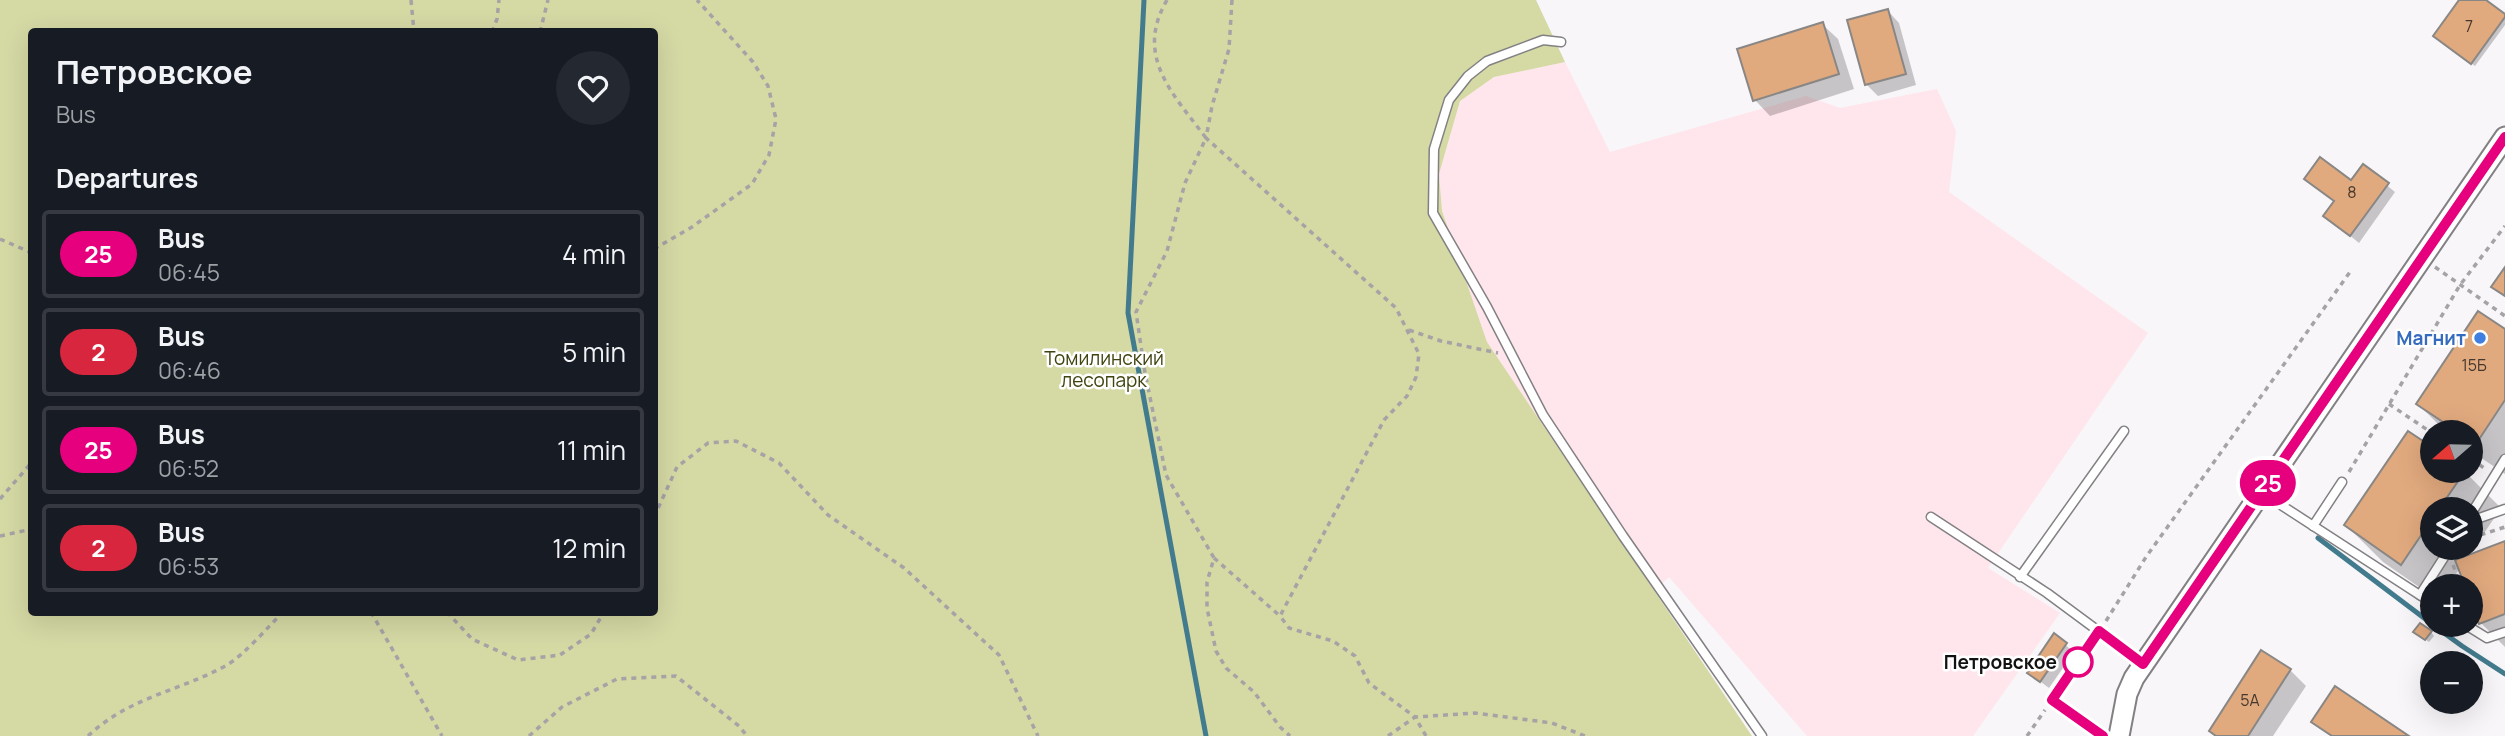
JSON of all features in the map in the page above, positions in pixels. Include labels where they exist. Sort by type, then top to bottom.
[{"type":"street","points":[[2119,736],[2127,694],[2143,664],[2505,137]]},
{"type":"lane","points":[[1561,42],[1543,40],[1487,61],[1468,76],[1449,100],[1434,149],[1433,213],[1543,415],[1623,536],[1762,736]]},
{"type":"lane","points":[[2020,576],[2124,431]]},
{"type":"lane","points":[[2482,497],[2505,459]]},
{"type":"lane","points":[[2313,526],[2343,482]]},
{"type":"lane","points":[[2261,492],[2420,595]]},
{"type":"lane","points":[[2483,517],[2505,509]]},
{"type":"lane","points":[[1931,517],[2047,593],[2143,664]]},
{"type":"lane","points":[[2099,631],[2052,700],[2103,736]]},
{"type":"lane","points":[[2483,636],[2487,638],[2505,632]]},
{"type":"path","points":[[411,0],[414,28]]},
{"type":"path","points":[[494,28],[499,0]]},
{"type":"path","points":[[541,28],[548,0]]},
{"type":"path","points":[[658,247],[752,184],[769,155],[776,119],[768,86],[753,62],[697,0]]},
{"type":"path","points":[[1167,0],[1158,15],[1154,47],[1159,71],[1206,138],[1396,308],[1419,354],[1416,377],[1407,396],[1384,420],[1280,616]]},
{"type":"path","points":[[1232,0],[1229,48],[1212,106],[1206,138],[1185,183],[1167,251],[1136,312],[1145,373],[1166,475],[1214,558],[1280,616],[1289,628],[1333,641],[1354,656],[1369,683],[1415,717],[1426,736]]},
{"type":"path","points":[[2343,482],[2460,285],[2505,226]]},
{"type":"path","points":[[0,239],[28,251]]},
{"type":"path","points":[[2431,264],[2505,316]]},
{"type":"path","points":[[2099,631],[2146,557],[2350,272]]},
{"type":"path","points":[[1409,330],[1441,341],[1513,356]]},
{"type":"path","points":[[2389,404],[2420,425]]},
{"type":"path","points":[[658,508],[677,467],[708,443],[736,441],[779,463],[828,515],[904,568],[999,655],[1038,736]]},
{"type":"path","points":[[0,499],[28,467]]},
{"type":"path","points":[[2483,534],[2505,527]]},
{"type":"path","points":[[0,536],[28,530]]},
{"type":"path","points":[[1214,558],[1207,582],[1207,608],[1216,651],[1226,668],[1254,692],[1290,736]]},
{"type":"path","points":[[2451,560],[2456,574]]},
{"type":"path","points":[[88,736],[106,719],[126,707],[230,663],[279,616]]},
{"type":"path","points":[[373,616],[442,736]]},
{"type":"path","points":[[451,616],[472,639],[518,660],[560,655],[591,634],[602,616]]},
{"type":"path","points":[[529,736],[562,707],[617,679],[676,676],[739,726],[747,736]]},
{"type":"path","points":[[2027,736],[2052,700]]},
{"type":"path","points":[[1388,736],[1415,717],[1475,713],[1552,723],[1585,736]]},
{"type":"shaded area","points":[[1565,62],[1610,152],[1806,96],[1840,108],[1937,89],[1956,131],[1949,192],[2148,333],[1988,568],[2060,613],[1973,736],[1807,736],[1669,577],[1654,591],[1487,342],[1442,211],[1439,174],[1460,101],[1494,77]]},
{"type":"green space","name":"Томилинский лесопарк","points":[[0,0],[1536,0],[1565,62],[1494,77],[1460,101],[1439,174],[1442,211],[1487,342],[1752,736],[0,736]]},
{"type":"building","points":[[2459,0],[2486,0],[2505,14],[2471,64],[2433,36]]},
{"type":"building","points":[[1888,9],[1906,74],[1865,85],[1847,20]]},
{"type":"building","points":[[1823,22],[1839,74],[1753,101],[1737,49]]},
{"type":"building","points":[[2320,157],[2351,180],[2363,164],[2389,183],[2350,236],[2323,216],[2334,201],[2304,179]]},
{"type":"building","points":[[2505,267],[2505,296],[2491,287]]},
{"type":"building","points":[[2478,311],[2505,329],[2505,400],[2483,433],[2483,420],[2440,420],[2416,404]]},
{"type":"building","points":[[2408,431],[2420,439],[2420,483],[2457,483],[2447,497],[2420,497],[2420,537],[2401,565],[2344,525]]},
{"type":"building","points":[[2505,541],[2505,614],[2483,622],[2483,574],[2460,574],[2455,560],[2483,560],[2483,549]]},
{"type":"building","points":[[2420,623],[2420,637],[2413,632]]},
{"type":"building","points":[[2054,633],[2067,643],[2040,682],[2027,673]]},
{"type":"building","points":[[2261,650],[2291,669],[2248,736],[2216,736],[2209,731]]},
{"type":"building","points":[[2335,686],[2409,736],[2332,736],[2311,722]]},
{"type":"waterway","points":[[1144,0],[1128,313],[1206,736]]},
{"type":"waterway","points":[[2318,538],[2420,615]]},
{"type":"waterway","points":[[2450,637],[2505,674]]},
{"type":"bus line","name":"25","points":[[2103,736],[2052,700],[2099,631],[2143,664],[2505,137]]},
{"type":"place","name":"Магнит","points":[[2480,338]]},
{"type":"place","name":"Петровское","points":[[2078,662]]}]
